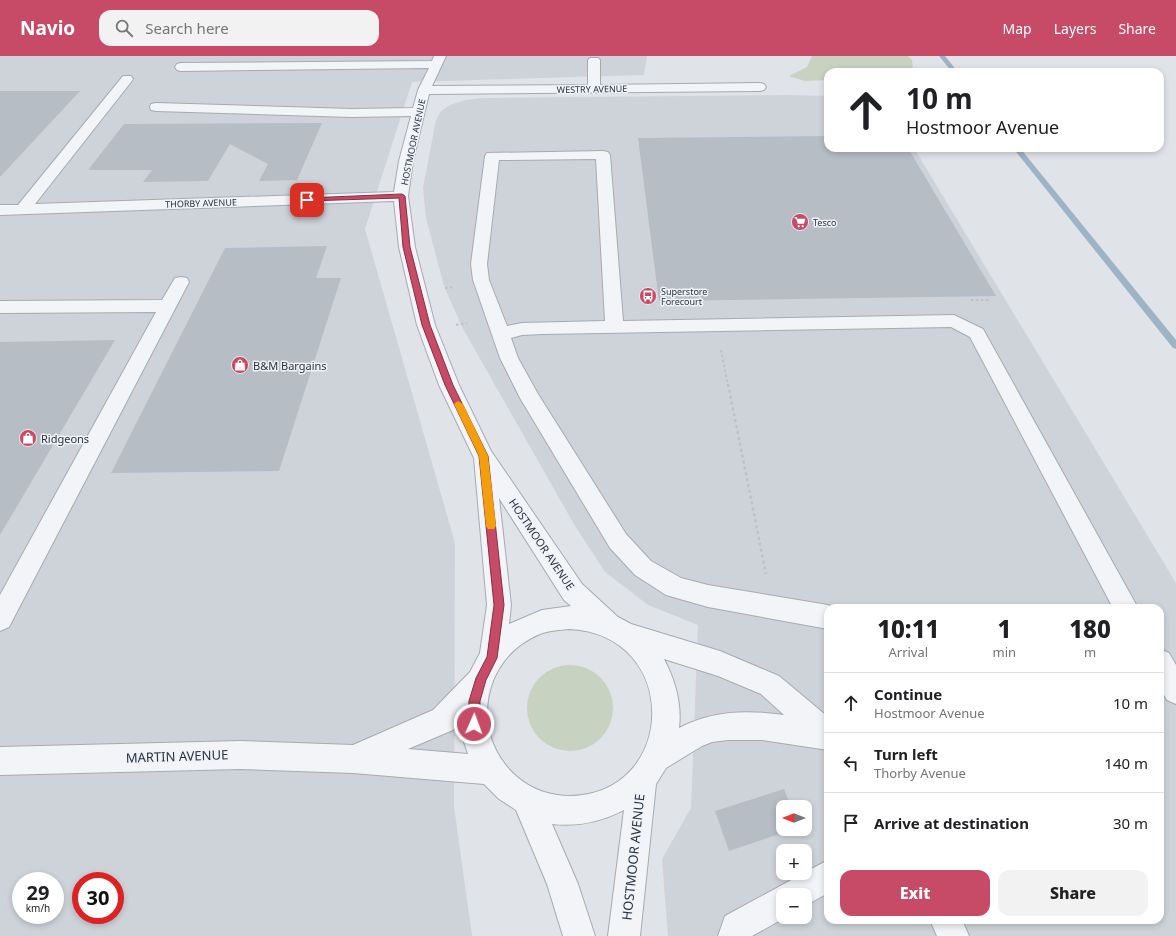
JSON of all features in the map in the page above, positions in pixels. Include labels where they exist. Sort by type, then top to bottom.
[{"type":"street","points":[[181,67],[439,60]]},
{"type":"street","name":"HOSTMOOR AVENUE","points":[[439,60],[424,90],[418,112],[406,161],[402,196],[407,247],[426,325],[449,385],[484,456],[573,592],[646,653],[659,676],[666,702],[665,731],[649,769],[624,936]]},
{"type":"street","points":[[594,60],[594,89]]},
{"type":"street","points":[[23,209],[127,79]]},
{"type":"street","name":"WESTRY AVENUE","points":[[424,90],[760,87]]},
{"type":"street","points":[[156,107],[352,113],[418,112]]},
{"type":"street","points":[[614,326],[603,155],[492,156],[479,264],[481,280],[500,334],[530,398],[618,541],[643,568],[675,586],[708,596],[824,616]]},
{"type":"street","name":"THORBY AVENUE","points":[[0,210],[402,196]]},
{"type":"street","points":[[3,609],[181,282]]},
{"type":"street","points":[[0,307],[168,306]]},
{"type":"street","points":[[500,334],[522,329],[543,328],[954,321],[977,333],[1124,604]]},
{"type":"street","name":"HOSTMOOR AVENUE","points":[[484,456],[499,605],[487,668],[475,701],[474,724],[478,748],[490,770],[506,788],[527,802],[550,811],[575,812],[600,807],[623,796],[649,769],[699,733],[723,727],[758,725],[824,734]]},
{"type":"street","name":"MARTIN AVENUE","points":[[353,760],[443,720],[507,642],[525,629],[545,621],[566,617],[587,618],[618,630],[720,664],[770,685],[824,732]]},
{"type":"street","points":[[1164,669],[1176,691]]},
{"type":"street","name":"MARTIN AVENUE","points":[[0,761],[240,754],[353,760],[490,770]]},
{"type":"street","points":[[527,802],[550,850],[572,905],[579,936]]},
{"type":"street","points":[[807,888],[824,878]]},
{"type":"street","points":[[734,936],[736,927],[776,905]]},
{"type":"street","points":[[948,924],[953,936]]},
{"type":"path","points":[[716,325],[766,572],[765,606]]},
{"type":"shaded area","points":[[0,56],[647,56],[644,75],[412,82],[365,229],[455,543],[454,806],[472,936],[0,936]]},
{"type":"shaded area","points":[[824,96],[824,152],[916,152],[1176,583],[1176,936],[668,936],[662,859],[691,808],[698,625],[648,605],[605,572],[575,526],[462,327],[444,286],[426,218],[423,188],[436,120],[441,111],[450,105],[465,100],[483,98]]},
{"type":"green space","points":[[812,56],[908,56],[912,60],[913,68],[824,68],[824,80],[805,81],[789,76],[807,67]]},
{"type":"green space","points":[[562,665],[578,665],[587,668],[601,677],[610,691],[613,700],[613,716],[610,725],[601,739],[587,748],[578,751],[562,751],[546,744],[539,739],[534,732],[527,716],[527,700],[534,684],[539,677],[546,672]]},
{"type":"building","points":[[0,91],[80,91],[0,177]]},
{"type":"building","points":[[322,123],[297,180],[259,181],[268,164],[230,144],[208,181],[143,182],[152,170],[88,170],[124,124]]},
{"type":"building","name":"Tesco","points":[[824,136],[824,152],[910,152],[996,296],[659,301],[638,138]]},
{"type":"building","name":"B&M Bargains","points":[[327,246],[316,278],[341,278],[279,471],[111,473],[225,248]]},
{"type":"building","name":"Ridgeons","points":[[115,340],[0,535],[0,342]]},
{"type":"building","points":[[784,789],[788,800],[776,800],[776,835],[729,851],[715,811]]},
{"type":"waterway","points":[[942,56],[952,68]]},
{"type":"waterway","points":[[1019,152],[1176,346]]},
{"type":"slow traffic","points":[[458,404],[484,456],[491,526]]},
{"type":"place","name":"Tesco","points":[[800,222]]},
{"type":"place","name":"Superstore Forecourt","points":[[648,296]]},
{"type":"place","name":"B&M Bargains","points":[[240,365]]},
{"type":"place","name":"Ridgeons","points":[[28,438]]},
{"type":"route","points":[[307,200],[402,196],[407,247],[426,325],[449,385],[484,456],[499,605],[492,658],[481,678],[475,701],[474,724]]}]
